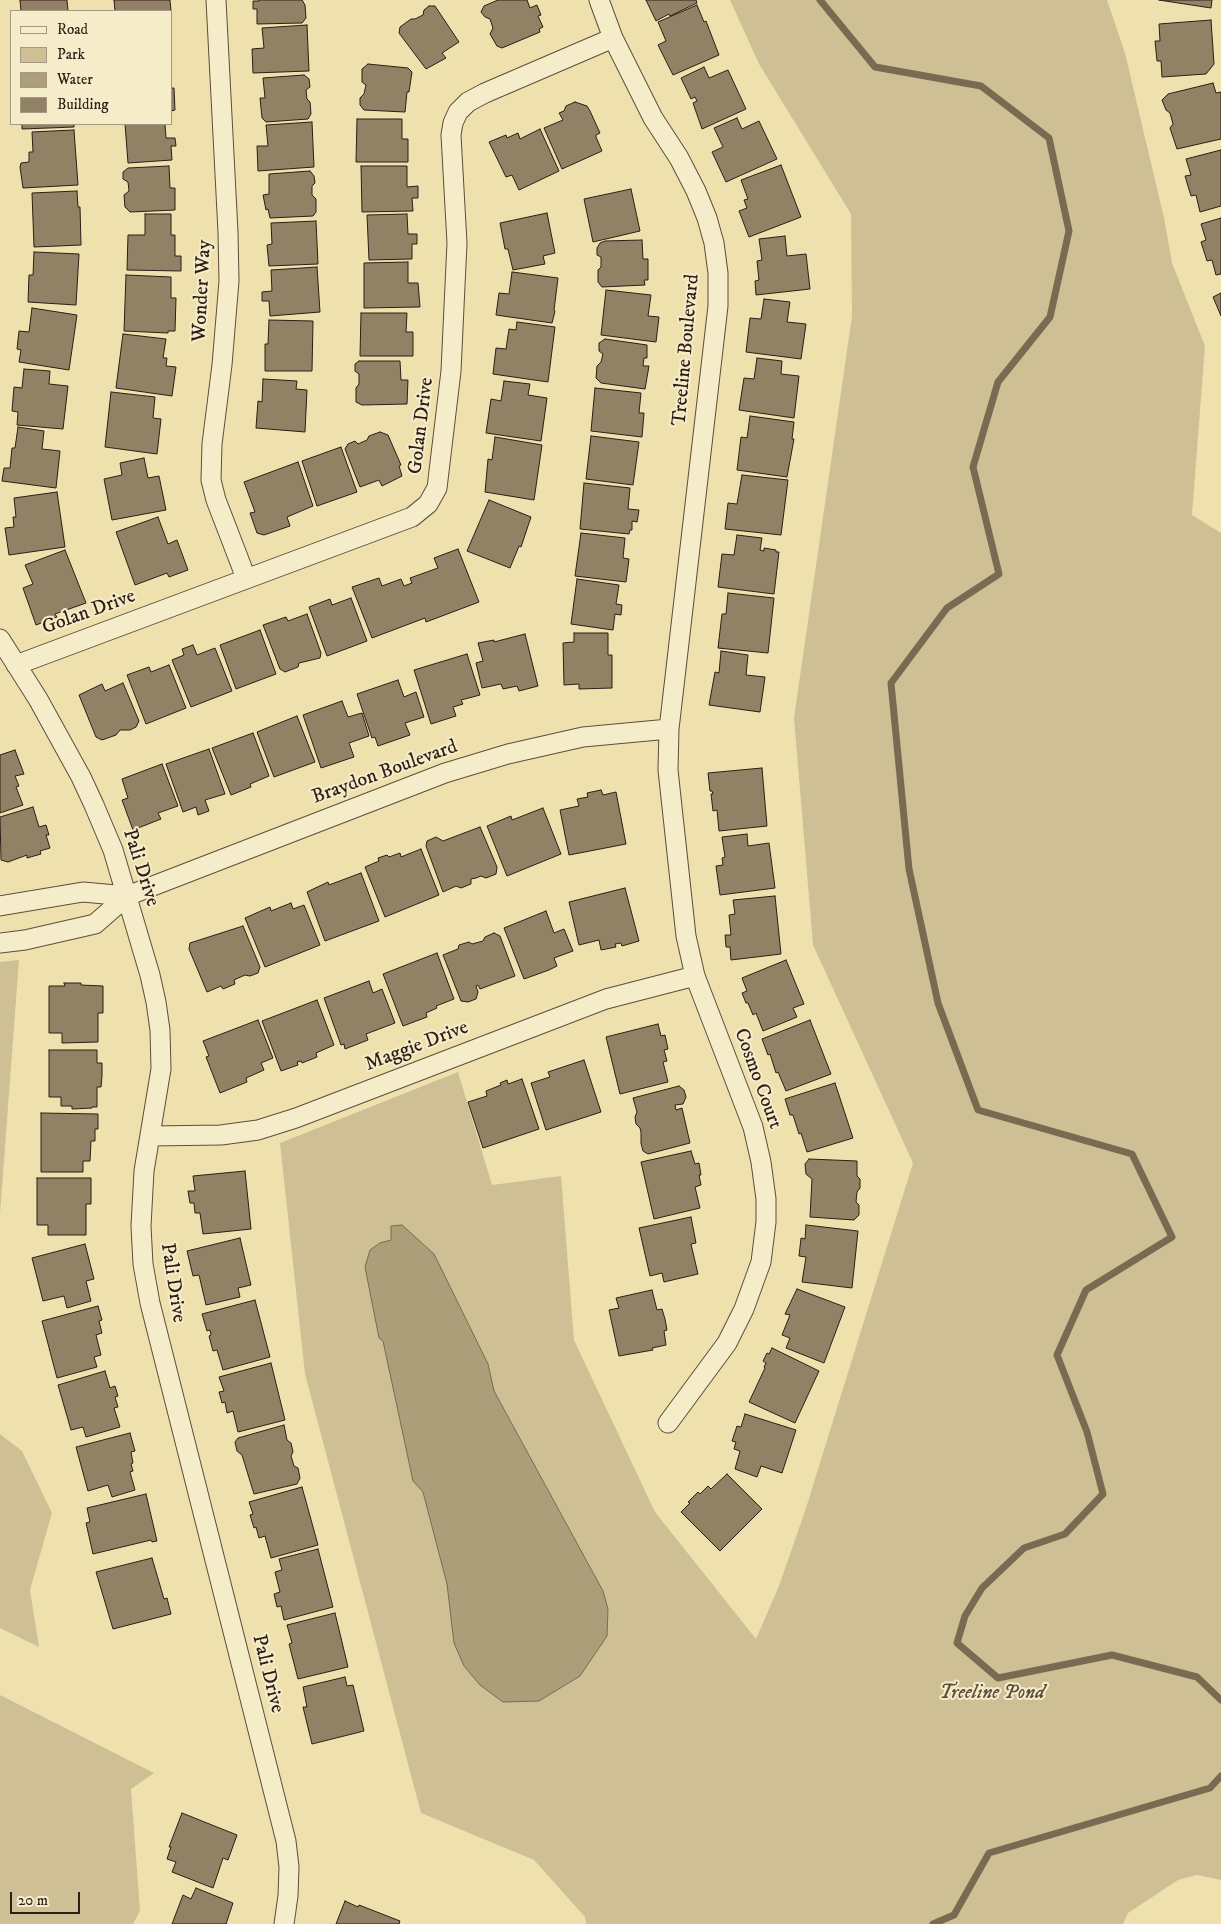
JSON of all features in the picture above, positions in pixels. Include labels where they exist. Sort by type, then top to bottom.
[{"type":"street","name":"Wonder Way","points":[[216,0],[228,232],[228,281],[222,364],[212,444],[211,480],[216,500],[246,578]]},
{"type":"street","name":"Treeline Boulevard","points":[[599,0],[613,38],[653,118],[679,158],[696,191],[707,218],[714,243],[718,273],[717,315],[669,728]]},
{"type":"street","name":"Golan Drive","points":[[16,665],[412,517],[428,504],[437,488],[451,371],[456,243],[451,135],[453,123],[458,112],[468,102],[613,38]]},
{"type":"street","name":"Pali Drive","points":[[0,639],[38,699],[82,777],[113,850],[140,947],[150,975],[160,1030],[161,1069],[144,1171],[141,1226],[145,1274],[156,1328],[286,1841],[288,1886],[284,1924]]},
{"type":"street","name":"Braydon Boulevard","points":[[0,943],[25,940],[95,924],[127,896],[436,776],[518,751],[583,737],[669,728]]},
{"type":"street","name":"Cosmo Court","points":[[668,1423],[727,1343],[744,1309],[761,1262],[766,1222],[766,1199],[753,1127],[695,976],[686,936],[669,780],[669,728]]},
{"type":"street","name":"Braydon Boulevard","points":[[0,906],[83,892],[127,896]]},
{"type":"street","name":"Maggie Drive","points":[[151,1136],[221,1135],[258,1130],[296,1118],[606,999],[695,976]]},
{"type":"green space","name":"Treeline Pond","points":[[730,0],[1107,0],[1125,53],[1164,218],[1172,263],[1205,346],[1192,515],[1221,533],[1221,1880],[1197,1875],[1178,1880],[1128,1913],[1123,1924],[586,1924],[585,1917],[534,1860],[421,1813],[305,1374],[280,1143],[458,1072],[492,1185],[561,1176],[574,1340],[655,1512],[756,1639],[779,1586],[806,1508],[913,1163],[813,945],[794,718],[852,316],[851,214],[759,64]]},
{"type":"green space","points":[[19,960],[0,1214],[0,962]]},
{"type":"green space","points":[[0,1434],[22,1451],[52,1513],[30,1590],[39,1647],[0,1628]]},
{"type":"green space","points":[[0,1695],[154,1773],[131,1789],[140,1911],[133,1924],[0,1924]]},
{"type":"water","points":[[402,1225],[434,1254],[488,1364],[494,1391],[603,1591],[608,1609],[607,1636],[580,1676],[539,1701],[503,1702],[480,1685],[464,1666],[454,1643],[447,1584],[423,1492],[413,1481],[383,1341],[379,1338],[365,1267],[370,1250],[380,1243],[391,1240],[391,1226]]},
{"type":"building","points":[[20,0],[67,0],[68,10],[21,10]]},
{"type":"building","points":[[114,0],[170,0],[171,10],[115,10]]},
{"type":"building","points":[[302,0],[305,5],[306,18],[302,23],[257,24],[257,9],[253,9],[253,1]]},
{"type":"building","points":[[498,0],[527,0],[530,8],[537,5],[541,15],[538,16],[543,27],[539,29],[540,32],[502,48],[497,46],[490,34],[493,28],[490,19],[481,12],[484,6]]},
{"type":"building","points":[[646,0],[696,0],[697,3],[656,21]]},
{"type":"building","points":[[1159,0],[1212,0],[1211,8]]},
{"type":"building","points":[[697,5],[704,22],[706,21],[719,55],[673,75],[658,45],[666,41],[658,22]]},
{"type":"building","points":[[429,6],[435,6],[459,42],[442,53],[446,58],[426,69],[399,33],[400,27],[411,19],[423,15],[424,10]]},
{"type":"building","points":[[1211,20],[1214,64],[1206,74],[1162,77],[1161,61],[1157,61],[1155,41],[1160,41],[1159,24]]},
{"type":"building","points":[[307,25],[309,71],[253,73],[252,49],[264,48],[262,28]]},
{"type":"building","points":[[368,64],[408,68],[412,72],[405,112],[364,110],[360,105],[360,98],[364,94],[366,85],[362,82],[362,69]]},
{"type":"building","points":[[704,67],[709,78],[728,70],[746,109],[702,129],[693,103],[697,101],[695,97],[691,99],[681,78]]},
{"type":"building","points":[[304,75],[309,79],[310,87],[306,90],[311,114],[308,119],[266,122],[262,118],[260,98],[265,98],[263,78]]},
{"type":"building","points":[[1213,83],[1216,93],[1221,92],[1221,139],[1177,149],[1170,128],[1173,124],[1170,113],[1166,110],[1162,100],[1168,94]]},
{"type":"building","points":[[172,88],[174,88],[175,110],[172,111]]},
{"type":"building","points":[[575,102],[587,106],[590,111],[600,133],[596,137],[602,151],[562,169],[544,128],[563,120],[559,113],[564,111],[566,106]]},
{"type":"building","points":[[737,118],[742,129],[759,121],[777,159],[726,182],[712,152],[723,147],[714,128]]},
{"type":"building","points":[[357,119],[402,119],[402,139],[408,139],[408,162],[356,162]]},
{"type":"building","points":[[312,122],[314,167],[258,171],[257,146],[268,146],[266,125]]},
{"type":"building","points":[[22,125],[74,125],[74,127],[22,129]]},
{"type":"building","points":[[125,125],[165,125],[166,138],[175,138],[176,146],[171,146],[172,160],[128,163]]},
{"type":"building","points":[[540,129],[559,171],[519,190],[512,175],[506,177],[489,142],[506,135],[507,138],[518,133],[520,139]]},
{"type":"building","points":[[74,130],[78,185],[23,188],[20,167],[21,163],[29,162],[29,152],[33,152],[32,132]]},
{"type":"building","points":[[1221,150],[1221,206],[1200,212],[1196,195],[1191,196],[1185,176],[1191,175],[1186,159]]},
{"type":"building","points":[[781,165],[801,217],[749,237],[739,211],[747,208],[744,200],[748,199],[741,180]]},
{"type":"building","points":[[169,166],[170,188],[175,188],[175,210],[130,212],[125,207],[124,195],[129,191],[128,182],[123,179],[123,172],[128,168]]},
{"type":"building","points":[[361,166],[407,166],[407,187],[418,186],[418,198],[412,198],[413,211],[362,212]]},
{"type":"building","points":[[310,171],[314,176],[315,183],[312,186],[312,195],[316,199],[316,212],[313,216],[270,218],[263,195],[269,194],[269,174]]},
{"type":"building","points":[[631,189],[640,231],[593,242],[584,199]]},
{"type":"building","points":[[77,191],[78,207],[80,207],[81,245],[34,247],[32,193]]},
{"type":"building","points":[[547,213],[555,253],[543,256],[545,264],[513,270],[508,249],[505,249],[500,223]]},
{"type":"building","points":[[145,214],[171,214],[171,235],[175,235],[175,256],[181,256],[181,271],[127,270],[128,235],[145,235]]},
{"type":"building","points":[[407,214],[408,234],[417,234],[417,244],[412,244],[412,259],[369,260],[367,215]]},
{"type":"building","points":[[1221,218],[1221,274],[1216,275],[1212,260],[1207,261],[1201,242],[1206,240],[1201,224]]},
{"type":"building","points":[[316,221],[318,264],[269,266],[267,245],[272,244],[271,223]]},
{"type":"building","points":[[785,236],[787,256],[806,254],[810,289],[756,295],[755,281],[759,280],[757,261],[762,260],[759,239]]},
{"type":"building","points":[[642,240],[643,259],[648,259],[648,280],[644,280],[645,285],[602,287],[598,282],[601,257],[597,255],[597,248],[600,243],[605,241]]},
{"type":"building","points":[[34,252],[79,254],[76,305],[28,302],[29,275],[33,275]]},
{"type":"building","points":[[408,262],[408,283],[418,283],[420,307],[364,308],[364,263]]},
{"type":"building","points":[[317,267],[320,312],[270,316],[269,301],[262,301],[262,292],[272,291],[271,270]]},
{"type":"building","points":[[512,272],[558,278],[552,323],[496,315],[499,293],[509,294]]},
{"type":"building","points":[[126,275],[171,277],[171,298],[176,298],[175,331],[168,331],[168,333],[124,331]]},
{"type":"building","points":[[606,290],[651,295],[648,316],[659,317],[656,342],[601,335]]},
{"type":"building","points":[[1221,293],[1221,316],[1213,297]]},
{"type":"building","points":[[764,299],[790,302],[787,322],[806,324],[801,359],[746,352],[750,318],[761,319]]},
{"type":"building","points":[[32,308],[77,315],[69,370],[19,362],[21,350],[17,349],[19,331],[29,332]]},
{"type":"building","points":[[361,313],[407,313],[406,332],[413,332],[413,356],[360,356]]},
{"type":"building","points":[[269,320],[313,321],[312,371],[265,371],[265,344],[268,344]]},
{"type":"building","points":[[517,322],[555,327],[548,382],[493,374],[496,348],[506,349],[509,329],[516,330]]},
{"type":"building","points":[[123,334],[166,339],[163,358],[167,358],[166,366],[176,367],[172,396],[116,388]]},
{"type":"building","points":[[605,339],[647,345],[647,358],[644,358],[643,366],[649,366],[645,389],[601,383],[596,378],[597,366],[601,362],[603,354],[599,351],[599,343]]},
{"type":"building","points":[[757,358],[782,361],[781,374],[799,376],[794,418],[739,410],[744,378],[754,379]]},
{"type":"building","points":[[359,361],[400,361],[401,380],[408,380],[407,404],[362,405],[356,402],[359,374],[355,371],[355,364]]},
{"type":"building","points":[[24,369],[50,371],[49,384],[68,386],[63,429],[17,425],[18,412],[12,411],[14,387],[22,388]]},
{"type":"building","points":[[263,379],[297,381],[296,389],[307,390],[305,432],[256,428],[258,401],[262,402]]},
{"type":"building","points":[[504,381],[530,384],[528,395],[547,398],[541,441],[486,433],[491,399],[501,401]]},
{"type":"building","points":[[595,388],[641,393],[639,413],[644,413],[642,437],[591,431]]},
{"type":"building","points":[[111,392],[155,397],[153,418],[161,419],[157,454],[105,447]]},
{"type":"building","points":[[750,416],[794,422],[792,439],[794,439],[787,477],[737,470],[741,437],[747,438]]},
{"type":"building","points":[[18,427],[44,431],[42,449],[60,451],[56,488],[2,481],[4,468],[10,468],[12,448],[15,448]]},
{"type":"building","points":[[380,432],[388,435],[401,465],[399,466],[402,476],[382,486],[379,480],[360,487],[345,449],[348,444],[355,441],[358,444],[367,440],[369,436]]},
{"type":"building","points":[[591,436],[639,442],[633,485],[586,479]]},
{"type":"building","points":[[495,437],[542,445],[534,500],[485,492],[488,459],[492,460]]},
{"type":"building","points":[[341,447],[357,492],[317,506],[302,461]]},
{"type":"building","points":[[144,458],[148,478],[159,476],[166,510],[112,520],[104,479],[122,475],[120,463]]},
{"type":"building","points":[[298,462],[313,506],[287,517],[290,526],[264,535],[257,533],[250,513],[255,512],[244,482]]},
{"type":"building","points":[[742,475],[788,480],[781,535],[725,529],[728,503],[737,504]]},
{"type":"building","points":[[584,483],[630,488],[628,509],[639,510],[637,522],[632,521],[632,530],[630,530],[629,534],[580,529]]},
{"type":"building","points":[[57,492],[65,547],[9,555],[5,528],[14,527],[13,517],[16,517],[14,498]]},
{"type":"building","points":[[489,500],[531,517],[521,547],[519,546],[510,568],[467,551]]},
{"type":"building","points":[[158,517],[168,544],[177,540],[188,570],[169,577],[167,573],[135,585],[116,532]]},
{"type":"building","points":[[581,533],[625,538],[623,558],[629,559],[626,582],[575,576]]},
{"type":"building","points":[[737,535],[762,538],[760,550],[764,551],[764,548],[779,552],[774,594],[718,587],[722,554],[734,555]]},
{"type":"building","points":[[458,549],[479,602],[426,622],[425,618],[372,638],[352,587],[379,578],[382,586],[401,579],[404,586],[412,583],[410,578],[438,568],[434,558]]},
{"type":"building","points":[[65,550],[86,603],[55,614],[57,617],[36,625],[23,588],[33,584],[25,565]]},
{"type":"building","points":[[577,579],[619,585],[616,604],[622,605],[621,615],[615,614],[613,630],[571,624]]},
{"type":"building","points":[[728,593],[774,598],[768,653],[718,648],[722,614],[726,614]]},
{"type":"building","points":[[351,598],[367,641],[327,656],[309,607],[330,599],[332,605]]},
{"type":"building","points":[[307,614],[321,653],[320,658],[299,663],[298,667],[285,672],[280,669],[263,625],[286,617],[288,621]]},
{"type":"building","points":[[260,630],[276,674],[236,689],[220,645]]},
{"type":"building","points":[[574,633],[608,633],[608,655],[612,655],[612,688],[579,689],[579,684],[564,685],[563,643],[574,642]]},
{"type":"building","points":[[525,634],[538,686],[519,691],[517,686],[503,689],[501,684],[482,688],[476,663],[483,661],[478,643],[494,640],[494,642]]},
{"type":"building","points":[[193,645],[197,655],[215,648],[232,691],[191,707],[172,660],[184,655],[182,649]]},
{"type":"building","points":[[721,651],[748,655],[746,675],[765,677],[760,712],[709,705],[715,672],[719,673]]},
{"type":"building","points":[[467,654],[480,695],[461,700],[463,704],[453,707],[456,716],[431,724],[414,670]]},
{"type":"building","points":[[169,665],[186,708],[146,724],[127,675],[149,667],[151,672]]},
{"type":"building","points":[[398,680],[404,697],[416,692],[424,717],[405,723],[410,735],[378,746],[375,737],[372,738],[357,694]]},
{"type":"building","points":[[123,683],[139,721],[136,727],[130,730],[120,730],[116,735],[102,740],[96,737],[79,695],[102,684],[105,691]]},
{"type":"building","points":[[342,701],[348,717],[362,713],[369,736],[349,743],[354,757],[321,768],[303,715]]},
{"type":"building","points":[[297,716],[315,762],[274,777],[257,732]]},
{"type":"building","points":[[253,733],[269,776],[250,784],[251,787],[231,795],[212,748]]},
{"type":"building","points":[[209,749],[225,794],[205,800],[209,811],[198,815],[196,807],[183,812],[166,764]]},
{"type":"building","points":[[15,750],[24,774],[15,776],[19,786],[16,787],[23,805],[0,813],[0,755]]},
{"type":"building","points":[[162,764],[178,806],[158,813],[161,819],[133,830],[122,800],[128,798],[122,779]]},
{"type":"building","points":[[762,768],[767,826],[719,831],[717,810],[713,811],[711,794],[713,794],[710,791],[708,773]]},
{"type":"building","points":[[601,790],[603,795],[616,792],[626,844],[569,855],[560,810],[579,806],[577,799],[588,797],[587,793]]},
{"type":"building","points":[[33,807],[39,827],[46,825],[49,835],[46,835],[50,848],[40,851],[41,854],[27,858],[27,855],[8,862],[1,860],[0,817]]},
{"type":"building","points":[[543,808],[561,854],[507,876],[487,826],[511,816],[512,820]]},
{"type":"building","points":[[480,827],[497,867],[496,874],[486,878],[481,876],[471,879],[471,884],[461,888],[456,886],[443,892],[426,846],[427,841],[436,837],[443,841]]},
{"type":"building","points":[[747,834],[748,846],[769,843],[775,888],[720,895],[716,866],[723,865],[722,858],[725,857],[722,837]]},
{"type":"building","points":[[421,849],[439,895],[385,917],[365,867],[379,861],[378,858],[387,855],[389,857],[400,853],[401,857]]},
{"type":"building","points":[[361,873],[379,921],[325,941],[307,892],[328,882],[329,885]]},
{"type":"building","points":[[625,888],[639,941],[622,946],[621,943],[615,944],[616,947],[601,950],[599,940],[579,945],[569,902]]},
{"type":"building","points":[[775,896],[781,954],[731,960],[730,947],[726,947],[725,935],[731,935],[729,915],[735,914],[733,900]]},
{"type":"building","points":[[291,903],[293,909],[304,905],[320,945],[265,967],[245,918],[270,907],[271,911]]},
{"type":"building","points":[[546,911],[554,933],[564,929],[573,951],[554,958],[557,966],[524,979],[504,928]]},
{"type":"building","points":[[243,926],[260,967],[258,973],[250,976],[245,975],[234,980],[235,984],[223,989],[221,986],[207,992],[189,949],[190,943]]},
{"type":"building","points":[[494,933],[500,936],[515,976],[480,989],[478,985],[476,986],[478,992],[476,999],[468,1002],[461,1001],[443,955],[458,949],[459,945],[483,941],[485,937]]},
{"type":"building","points":[[437,953],[454,999],[436,1006],[437,1008],[426,1013],[427,1017],[403,1026],[383,974]]},
{"type":"building","points":[[786,960],[804,1004],[793,1008],[797,1017],[763,1031],[756,1013],[753,1015],[742,993],[747,991],[742,978]]},
{"type":"building","points":[[369,981],[373,993],[382,989],[395,1023],[366,1034],[368,1040],[345,1049],[344,1044],[341,1045],[324,998]]},
{"type":"building","points":[[64,983],[103,986],[103,1013],[98,1013],[98,1042],[62,1043],[62,1033],[49,1033],[49,986],[65,986]]},
{"type":"building","points":[[317,1000],[334,1045],[316,1053],[317,1057],[302,1063],[301,1061],[297,1062],[298,1065],[281,1071],[262,1021]]},
{"type":"building","points":[[258,1020],[273,1058],[261,1063],[264,1070],[246,1078],[247,1082],[220,1093],[206,1057],[209,1056],[203,1041]]},
{"type":"building","points":[[810,1020],[831,1074],[786,1091],[778,1072],[776,1073],[770,1054],[768,1055],[762,1039]]},
{"type":"building","points":[[658,1024],[661,1036],[665,1035],[668,1049],[664,1050],[667,1061],[663,1062],[668,1082],[620,1094],[606,1037]]},
{"type":"building","points":[[49,1050],[97,1050],[97,1063],[102,1063],[102,1076],[101,1087],[97,1087],[97,1107],[72,1109],[72,1106],[61,1106],[61,1097],[49,1097]]},
{"type":"building","points":[[584,1060],[601,1112],[546,1130],[531,1083],[550,1077],[548,1072]]},
{"type":"building","points":[[522,1079],[539,1129],[483,1148],[468,1102],[487,1096],[486,1091],[501,1085],[500,1083],[507,1080],[508,1084]]},
{"type":"building","points":[[835,1083],[853,1138],[807,1152],[801,1133],[799,1134],[793,1115],[790,1115],[785,1099]]},
{"type":"building","points":[[679,1086],[684,1090],[686,1097],[683,1104],[675,1105],[676,1110],[682,1108],[690,1143],[648,1154],[643,1151],[640,1128],[636,1124],[635,1117],[637,1112],[633,1098]]},
{"type":"building","points":[[41,1113],[98,1114],[98,1129],[95,1129],[95,1141],[91,1141],[90,1161],[83,1161],[83,1172],[41,1172]]},
{"type":"building","points":[[691,1151],[695,1164],[699,1163],[701,1175],[699,1175],[701,1185],[695,1187],[700,1208],[654,1219],[641,1162]]},
{"type":"building","points":[[809,1159],[857,1161],[857,1176],[860,1179],[860,1188],[857,1192],[856,1202],[859,1205],[859,1215],[854,1220],[810,1217],[812,1179],[806,1174],[805,1164]]},
{"type":"building","points":[[245,1171],[251,1229],[203,1234],[200,1213],[195,1213],[194,1203],[190,1203],[188,1191],[195,1191],[193,1176]]},
{"type":"building","points":[[37,1178],[91,1178],[91,1204],[86,1204],[86,1235],[48,1235],[48,1225],[37,1225]]},
{"type":"building","points":[[691,1217],[696,1243],[691,1244],[698,1274],[664,1282],[662,1273],[650,1276],[639,1228]]},
{"type":"building","points":[[806,1225],[858,1231],[852,1288],[802,1282],[806,1257],[799,1256],[801,1238],[805,1239]]},
{"type":"building","points":[[240,1238],[251,1285],[238,1288],[240,1297],[206,1305],[199,1275],[193,1276],[187,1251]]},
{"type":"building","points":[[85,1244],[94,1279],[86,1281],[91,1301],[67,1308],[64,1296],[43,1301],[32,1258]]},
{"type":"building","points":[[797,1289],[845,1307],[824,1363],[786,1348],[790,1338],[782,1335],[790,1315],[785,1314]]},
{"type":"building","points":[[652,1290],[657,1310],[662,1309],[665,1319],[667,1330],[664,1331],[666,1345],[652,1348],[653,1350],[619,1356],[609,1310],[619,1308],[616,1298]]},
{"type":"building","points":[[255,1300],[270,1357],[223,1370],[217,1350],[213,1351],[209,1336],[211,1335],[210,1330],[207,1331],[202,1314]]},
{"type":"building","points":[[98,1306],[102,1320],[99,1321],[102,1333],[96,1335],[101,1355],[94,1357],[97,1367],[57,1378],[42,1321]]},
{"type":"building","points":[[772,1348],[819,1371],[795,1423],[749,1402],[765,1368],[766,1363],[763,1361]]},
{"type":"building","points":[[271,1363],[285,1420],[238,1432],[233,1411],[227,1413],[225,1402],[222,1403],[219,1392],[224,1391],[219,1377]]},
{"type":"building","points":[[105,1371],[110,1388],[115,1386],[118,1396],[115,1397],[118,1407],[114,1408],[120,1427],[86,1437],[83,1427],[71,1430],[58,1385]]},
{"type":"building","points":[[745,1414],[796,1430],[782,1473],[761,1466],[757,1477],[735,1469],[740,1451],[734,1449],[736,1442],[732,1441],[737,1426],[741,1427]]},
{"type":"building","points":[[284,1425],[287,1440],[291,1443],[293,1452],[291,1456],[294,1466],[298,1468],[300,1478],[297,1484],[254,1494],[242,1455],[237,1451],[235,1442],[238,1438]]},
{"type":"building","points":[[130,1433],[135,1451],[131,1452],[133,1471],[130,1472],[135,1490],[112,1497],[108,1485],[88,1491],[76,1447]]},
{"type":"building","points":[[727,1474],[762,1509],[720,1551],[681,1512],[698,1492],[700,1494],[708,1486],[711,1489]]},
{"type":"building","points":[[302,1487],[318,1545],[271,1558],[265,1536],[259,1538],[256,1527],[254,1528],[250,1515],[253,1514],[249,1502]]},
{"type":"building","points":[[146,1494],[157,1541],[152,1542],[151,1540],[93,1554],[86,1523],[90,1522],[87,1508]]},
{"type":"building","points":[[318,1549],[333,1607],[284,1620],[281,1606],[277,1607],[274,1594],[280,1592],[275,1572],[282,1570],[279,1559]]},
{"type":"building","points":[[152,1558],[164,1599],[167,1598],[171,1614],[113,1629],[96,1572]]},
{"type":"building","points":[[335,1613],[348,1667],[298,1679],[289,1644],[292,1643],[287,1625]]},
{"type":"building","points":[[345,1677],[347,1686],[353,1685],[364,1731],[312,1744],[303,1707],[307,1707],[303,1687]]},
{"type":"building","points":[[182,1813],[237,1835],[228,1860],[223,1858],[213,1888],[172,1872],[176,1862],[167,1859],[171,1847],[169,1847]]},
{"type":"building","points":[[196,1888],[233,1903],[226,1924],[172,1924],[183,1895],[191,1899]]},
{"type":"building","points":[[345,1901],[400,1921],[399,1924],[336,1924]]},
{"type":"waterway","points":[[820,0],[875,67],[981,86],[1049,138],[1069,231],[1050,317],[998,382],[973,467],[999,574],[947,608],[891,683],[909,869],[938,1003],[978,1110],[1132,1154],[1172,1237],[1086,1290],[1057,1355],[1087,1432],[1103,1494],[1065,1534],[1024,1548],[982,1588],[965,1616],[957,1643],[998,1678],[1112,1655],[1197,1677],[1221,1700]]},
{"type":"waterway","points":[[933,1924],[954,1915],[989,1853],[1210,1788],[1221,1776]]}]
